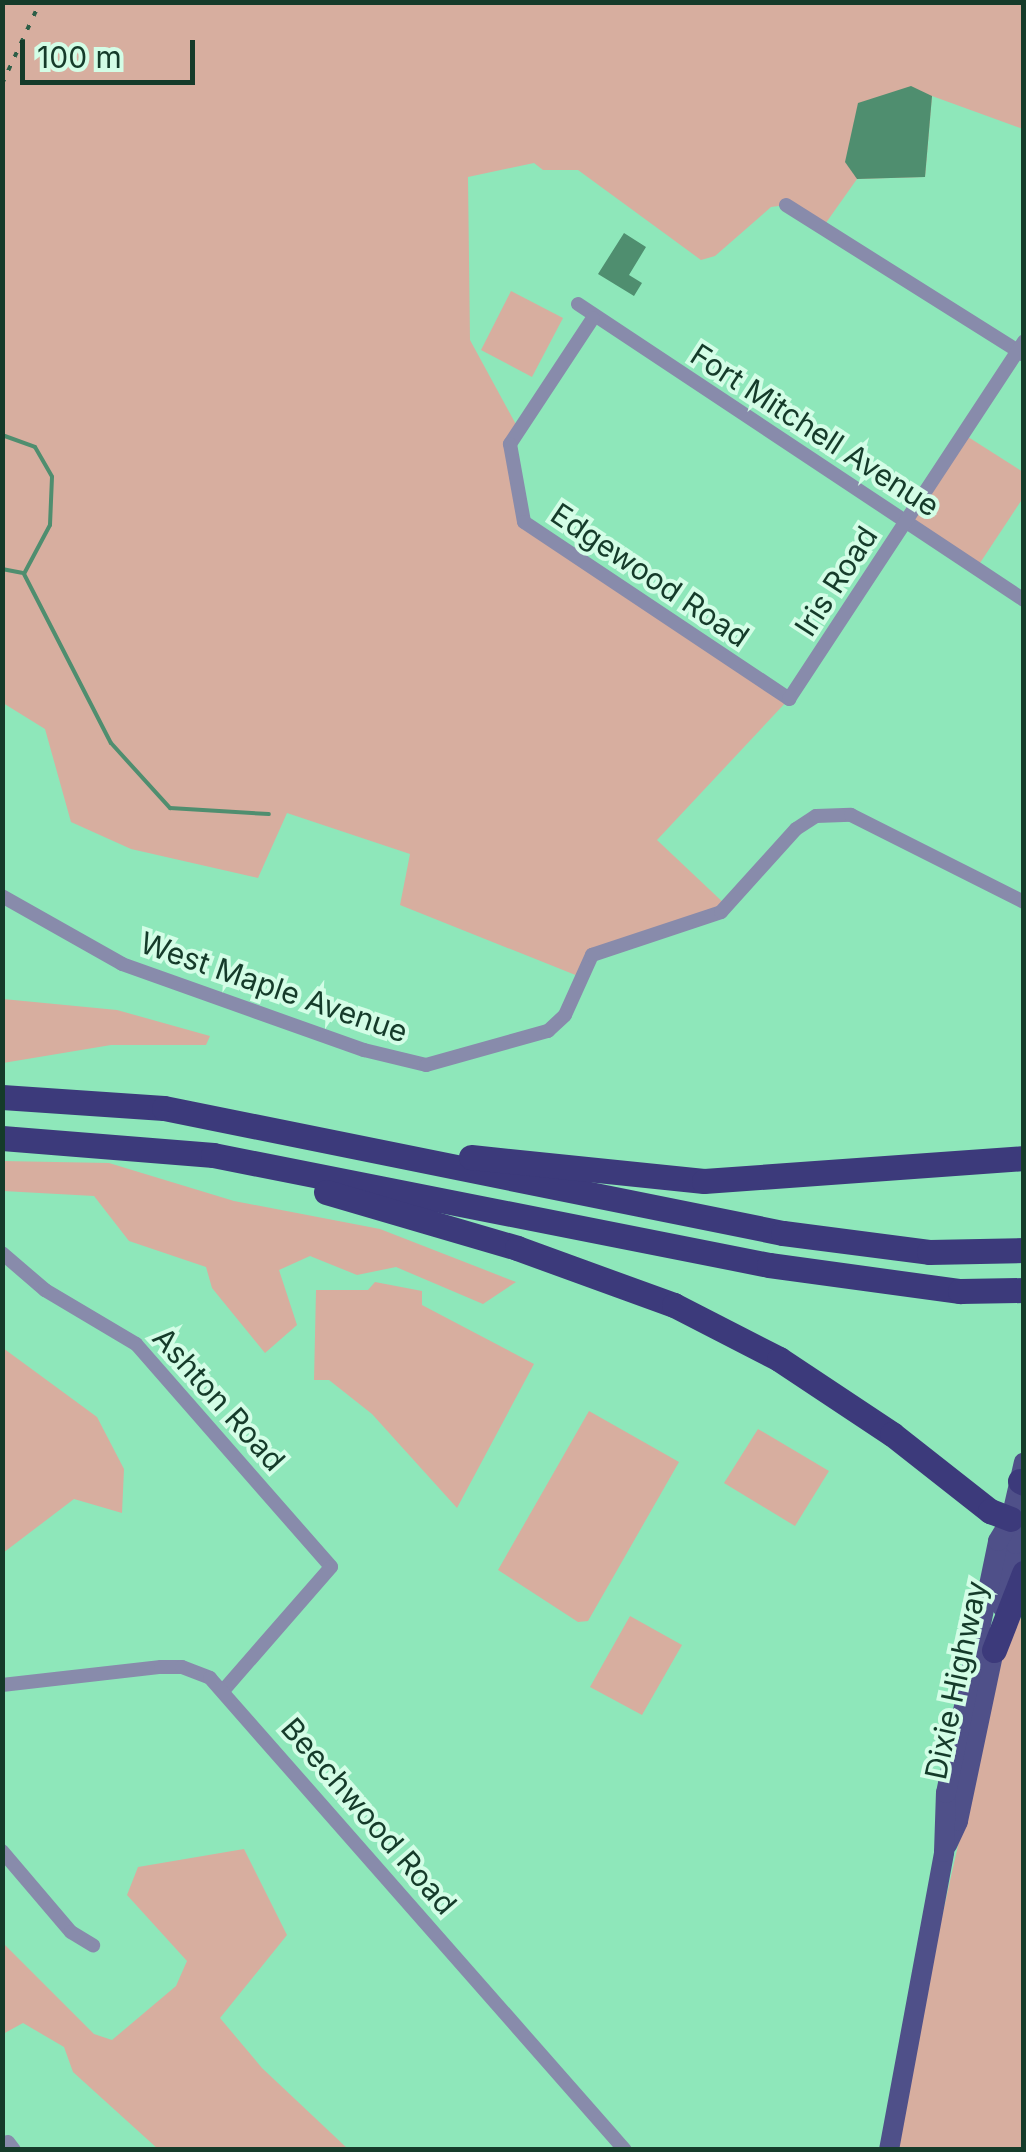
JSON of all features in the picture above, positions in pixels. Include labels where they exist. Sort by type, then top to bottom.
[{"type":"highway","points":[[2,1097],[164,1108],[783,1233],[929,1252],[1024,1250]]},
{"type":"highway","points":[[2,1138],[132,1144],[769,1266],[941,1289],[1024,1290]]},
{"type":"highway","points":[[132,1144],[517,1248],[674,1305],[779,1359],[892,1434],[990,1512],[1011,1519]]},
{"type":"highway","points":[[356,1145],[704,1180],[846,1176],[1024,1158]]},
{"type":"highway","points":[[994,1650],[1024,1572]]},
{"type":"main road","name":"Dixie Highway","points":[[888,2150],[944,1852],[946,1793],[998,1541],[1011,1519],[1022,1475]]},
{"type":"main road","name":"Dixie Highway","points":[[944,1852],[958,1821],[994,1650],[1015,1544],[1011,1519]]},
{"type":"street","points":[[786,205],[1022,350]]},
{"type":"street","name":"Fort Mitchell Avenue","points":[[578,304],[593,318],[1024,600]]},
{"type":"street","name":"Edgewood Road","points":[[593,318],[510,444],[524,522],[789,699]]},
{"type":"street","name":"Iris Road","points":[[789,699],[1022,350]]},
{"type":"street","name":"West Maple Avenue","points":[[2,896],[122,964],[364,1050],[426,1065],[548,1031],[566,1015],[592,955],[728,907],[796,828],[816,816],[851,815],[1024,902]]},
{"type":"street","name":"Ashton Road","points":[[2,1252],[45,1290],[136,1344],[331,1566],[224,1691]]},
{"type":"street","name":"Beechwood Road","points":[[2,1685],[182,1666],[224,1691],[625,2150]]},
{"type":"street","points":[[2,1852],[71,1932],[93,1945]]},
{"type":"shaded area","points":[[2,3],[1023,3],[1023,129],[932,96],[925,177],[857,179],[823,227],[786,205],[771,207],[715,256],[701,260],[578,170],[543,170],[534,163],[468,177],[470,340],[519,430],[510,444],[522,515],[789,699],[657,840],[728,907],[617,943],[578,976],[400,905],[410,854],[287,813],[258,878],[131,849],[71,822],[45,729],[3,703]]},
{"type":"shaded area","points":[[911,86],[932,96],[925,177],[857,179],[845,162],[858,103]]},
{"type":"shaded area","points":[[624,233],[646,247],[629,275],[642,283],[634,296],[598,274]]},
{"type":"shaded area","points":[[511,291],[563,318],[532,377],[481,350]]},
{"type":"shaded area","points":[[965,435],[1023,472],[1023,498],[976,569],[906,522]]},
{"type":"shaded area","points":[[3,999],[117,1010],[210,1036],[206,1045],[111,1045],[3,1063]]},
{"type":"shaded area","points":[[2,1161],[109,1163],[234,1201],[380,1229],[516,1282],[483,1304],[396,1267],[357,1275],[310,1256],[279,1270],[297,1325],[265,1353],[212,1288],[206,1267],[129,1241],[94,1196],[3,1191]]},
{"type":"shaded area","points":[[375,1282],[422,1291],[422,1305],[534,1364],[457,1508],[372,1414],[329,1380],[314,1380],[316,1290],[368,1290]]},
{"type":"shaded area","points":[[3,1348],[97,1417],[124,1469],[122,1513],[74,1499],[3,1553]]},
{"type":"shaded area","points":[[589,1411],[679,1462],[588,1621],[578,1622],[498,1570]]},
{"type":"shaded area","points":[[758,1429],[829,1471],[795,1526],[724,1483]]},
{"type":"shaded area","points":[[630,1616],[682,1645],[642,1715],[590,1687]]},
{"type":"shaded area","points":[[1010,1616],[1024,1619],[1023,2149],[889,2150]]},
{"type":"shaded area","points":[[244,1849],[287,1935],[220,2018],[262,2068],[348,2149],[158,2149],[73,2072],[64,2047],[23,2023],[3,2034],[3,1943],[94,2034],[112,2040],[176,1986],[187,1961],[127,1895],[138,1867]]},
{"type":"waterway","points":[[2,435],[35,447],[52,477],[50,525],[24,574]]},
{"type":"waterway","points":[[2,569],[22,573]]},
{"type":"waterway","points":[[24,574],[111,743],[170,808],[269,814]]},
{"type":"railway","points":[[2,84],[40,2]]}]
